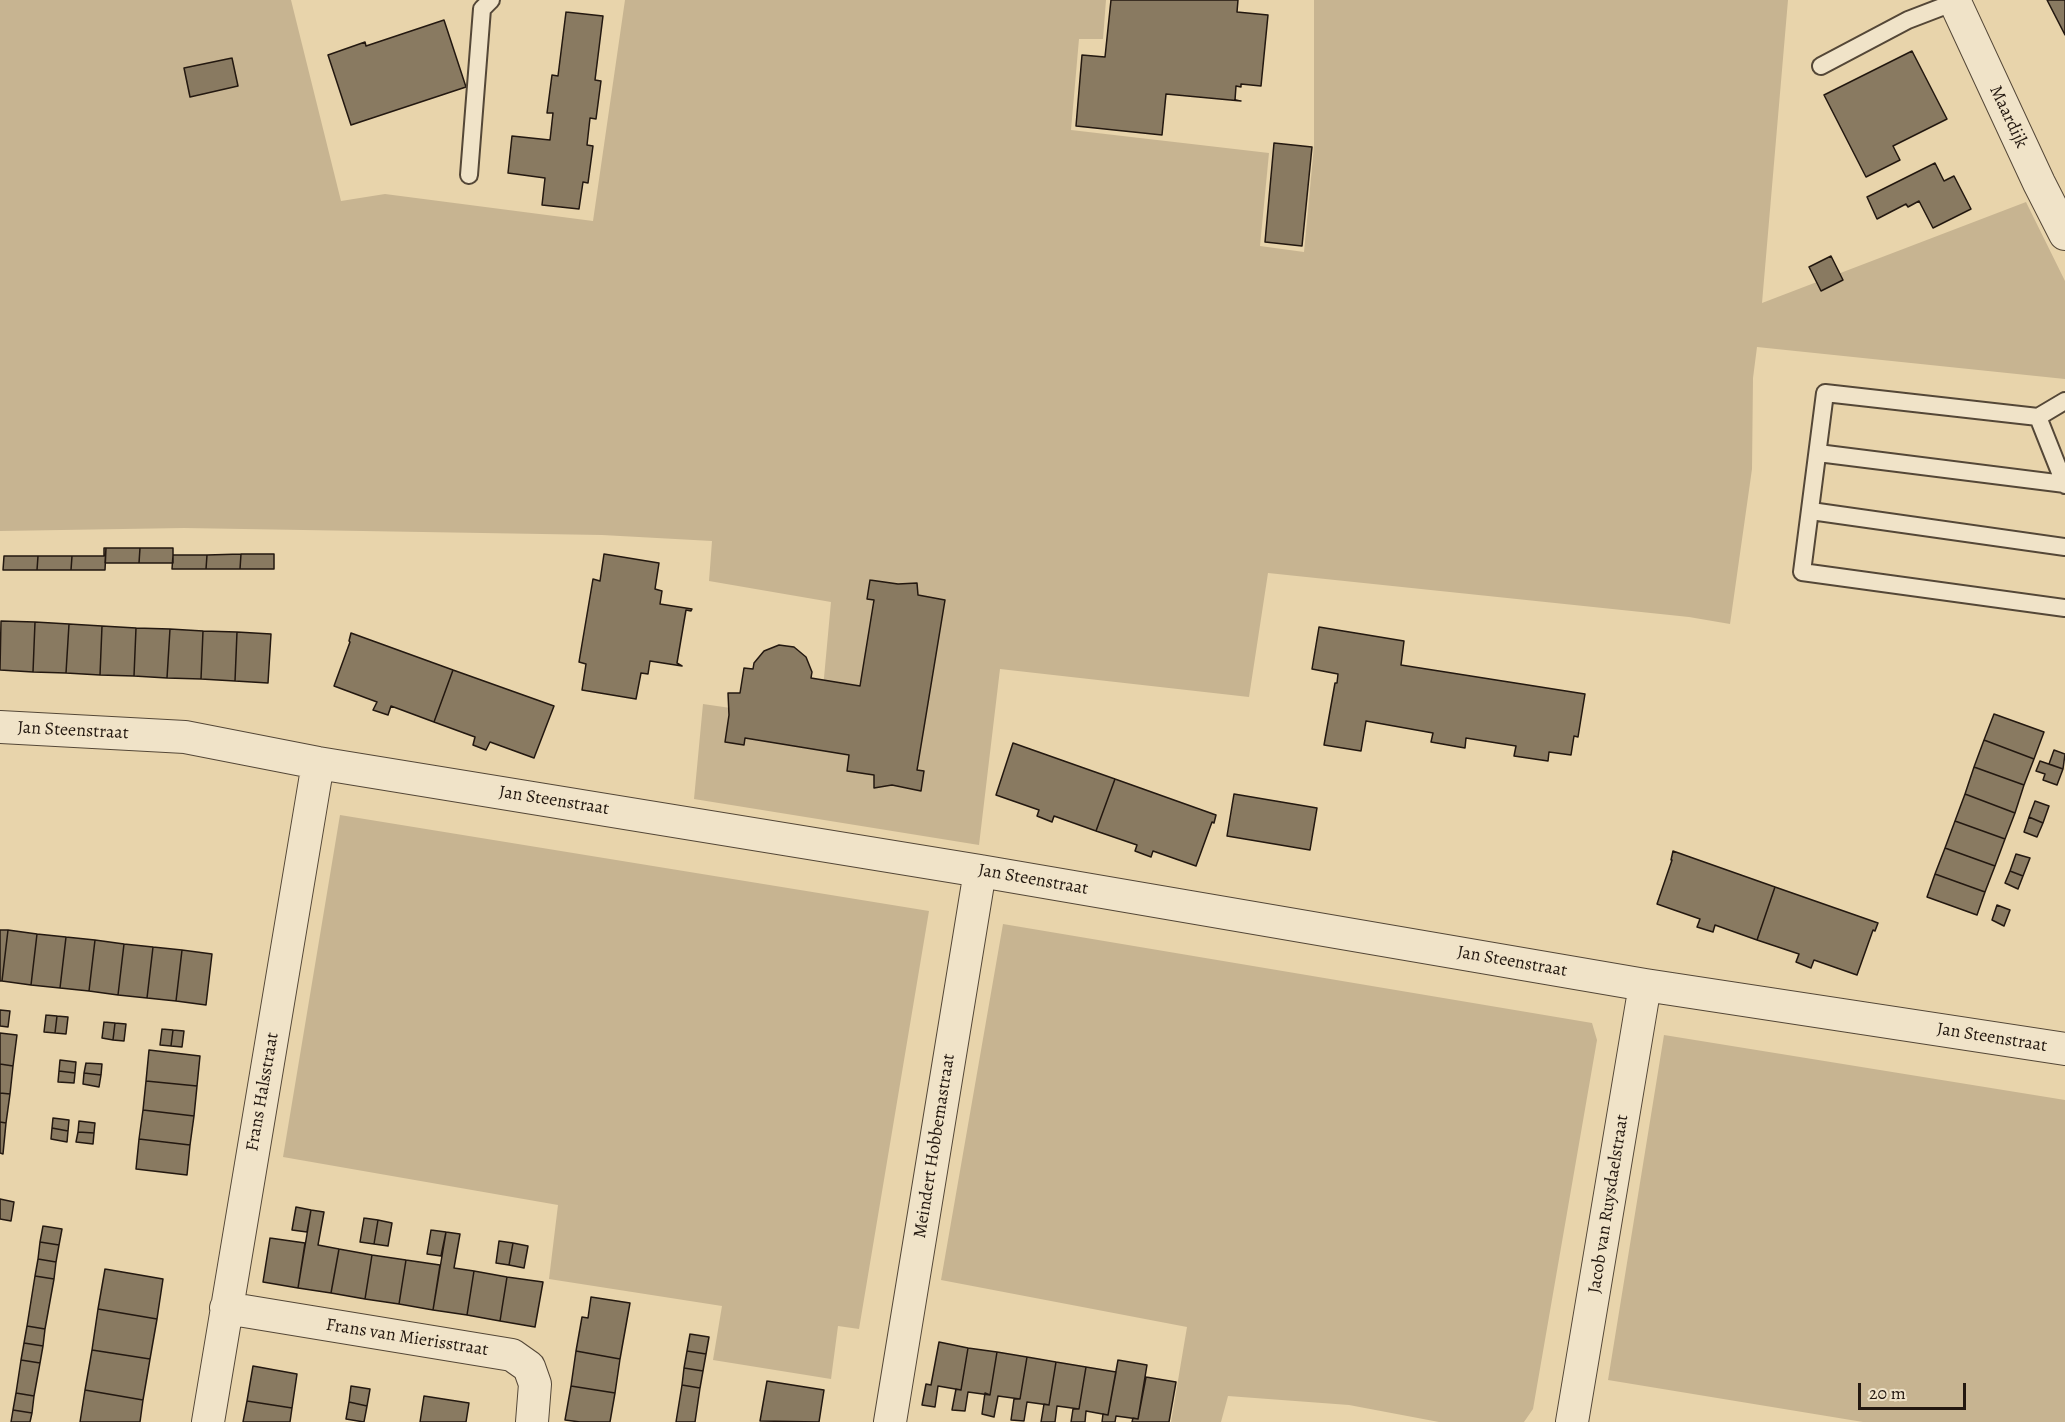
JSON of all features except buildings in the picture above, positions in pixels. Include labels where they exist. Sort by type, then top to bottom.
[{"type":"street","name":"Maardijk","points":[[1955,1],[2065,234]]},
{"type":"street","name":"Jan Steenstraat","points":[[0,727],[185,737],[318,763],[980,871],[1645,985],[2065,1049]]},
{"type":"street","name":"Frans Halsstraat","points":[[208,1422],[318,763]]},
{"type":"street","name":"Meindert Hobbemastraat","points":[[890,1422],[980,871]]},
{"type":"street","name":"Jacob van Ruysdaelstraat","points":[[1572,1422],[1645,985]]},
{"type":"street","name":"Frans van Mierisstraat","points":[[226,1308],[513,1355],[529,1367],[536,1384],[532,1422]]},
{"type":"lane","points":[[469,175],[482,9],[491,0]]},
{"type":"lane","points":[[1821,66],[1908,20],[1955,1]]},
{"type":"lane","points":[[2065,402],[2038,417],[1825,393],[1802,572],[2065,608]]},
{"type":"lane","points":[[1818,453],[2065,485],[2038,417]]},
{"type":"lane","points":[[1811,511],[2065,547]]},
{"type":"shaded area","points":[[0,0],[291,0],[341,201],[385,194],[593,221],[625,0],[1106,0],[1103,39],[1079,39],[1071,130],[1269,153],[1260,246],[1304,252],[1314,146],[1314,0],[1788,0],[1762,303],[2026,202],[2065,281],[2065,379],[1757,347],[1753,378],[1752,469],[1730,624],[1689,617],[1268,573],[1249,697],[1000,669],[979,845],[694,799],[703,704],[820,721],[831,602],[709,581],[712,541],[602,535],[184,528],[0,531]]},
{"type":"shaded area","points":[[340,815],[929,911],[859,1329],[838,1326],[831,1379],[713,1360],[722,1306],[549,1279],[558,1205],[283,1157]]},
{"type":"shaded area","points":[[1003,924],[1592,1023],[1597,1040],[1533,1409],[1524,1422],[1439,1422],[1349,1405],[1228,1396],[1221,1422],[1171,1422],[1187,1327],[941,1280]]},
{"type":"shaded area","points":[[1664,1035],[2065,1100],[2065,1422],[1863,1422],[1608,1380]]}]
